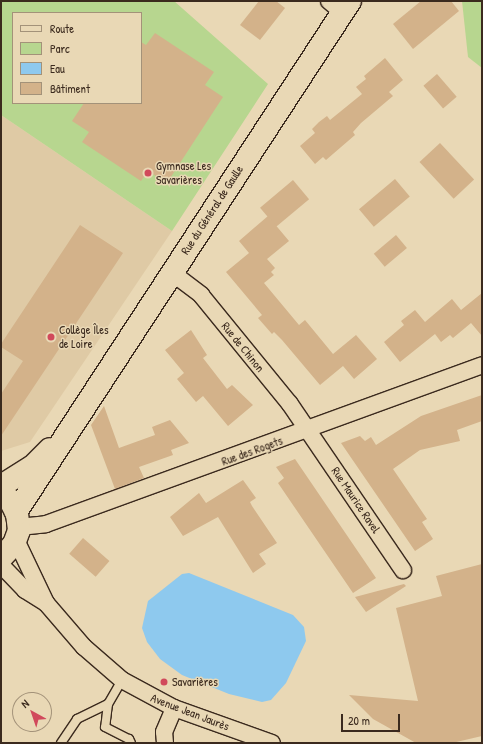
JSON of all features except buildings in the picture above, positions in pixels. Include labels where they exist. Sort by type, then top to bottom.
[{"type":"street","name":"Rue du Général de Gaulle","points":[[1,558],[74,419],[171,272],[340,5]]},
{"type":"street","name":"Rue de Chinon","points":[[171,272],[201,295],[309,429]]},
{"type":"street","name":"Rue des Rogets","points":[[17,526],[46,524],[482,365]]},
{"type":"street","name":"Rue du Général de Gaulle","points":[[1,486],[32,467],[74,419]]},
{"type":"street","name":"Rue Maurice Ravel","points":[[309,429],[403,570]]},
{"type":"street","points":[[1,493],[17,526]]},
{"type":"street","name":"Avenue Jean Jaurès","points":[[17,526],[46,603]]},
{"type":"street","name":"Avenue Jean Jaurès","points":[[1,565],[24,590],[46,603],[84,646],[122,680],[174,708],[272,743]]},
{"type":"street","points":[[165,743],[164,732],[174,708]]},
{"type":"lane","points":[[122,680],[108,704],[105,726],[129,739],[131,743]]},
{"type":"lane","points":[[61,743],[77,719],[108,704]]},
{"type":"shaded area","name":"Collège Îles de Loire","points":[[1,115],[172,231],[30,442],[1,451]]},
{"type":"green space","name":"Gymnase Les Savarières","points":[[1,1],[174,1],[268,84],[172,231],[1,115]]},
{"type":"green space","points":[[462,1],[482,1],[482,68],[468,57]]},
{"type":"water","points":[[189,573],[293,615],[304,627],[306,641],[286,683],[271,700],[262,702],[229,694],[182,675],[160,659],[147,642],[142,628],[148,601],[182,574]]},
{"type":"place","name":"Gymnase Les Savarières","points":[[148,173]]},
{"type":"place","name":"Collège Îles de Loire","points":[[51,337]]},
{"type":"place","name":"Savarières","points":[[164,682]]}]
